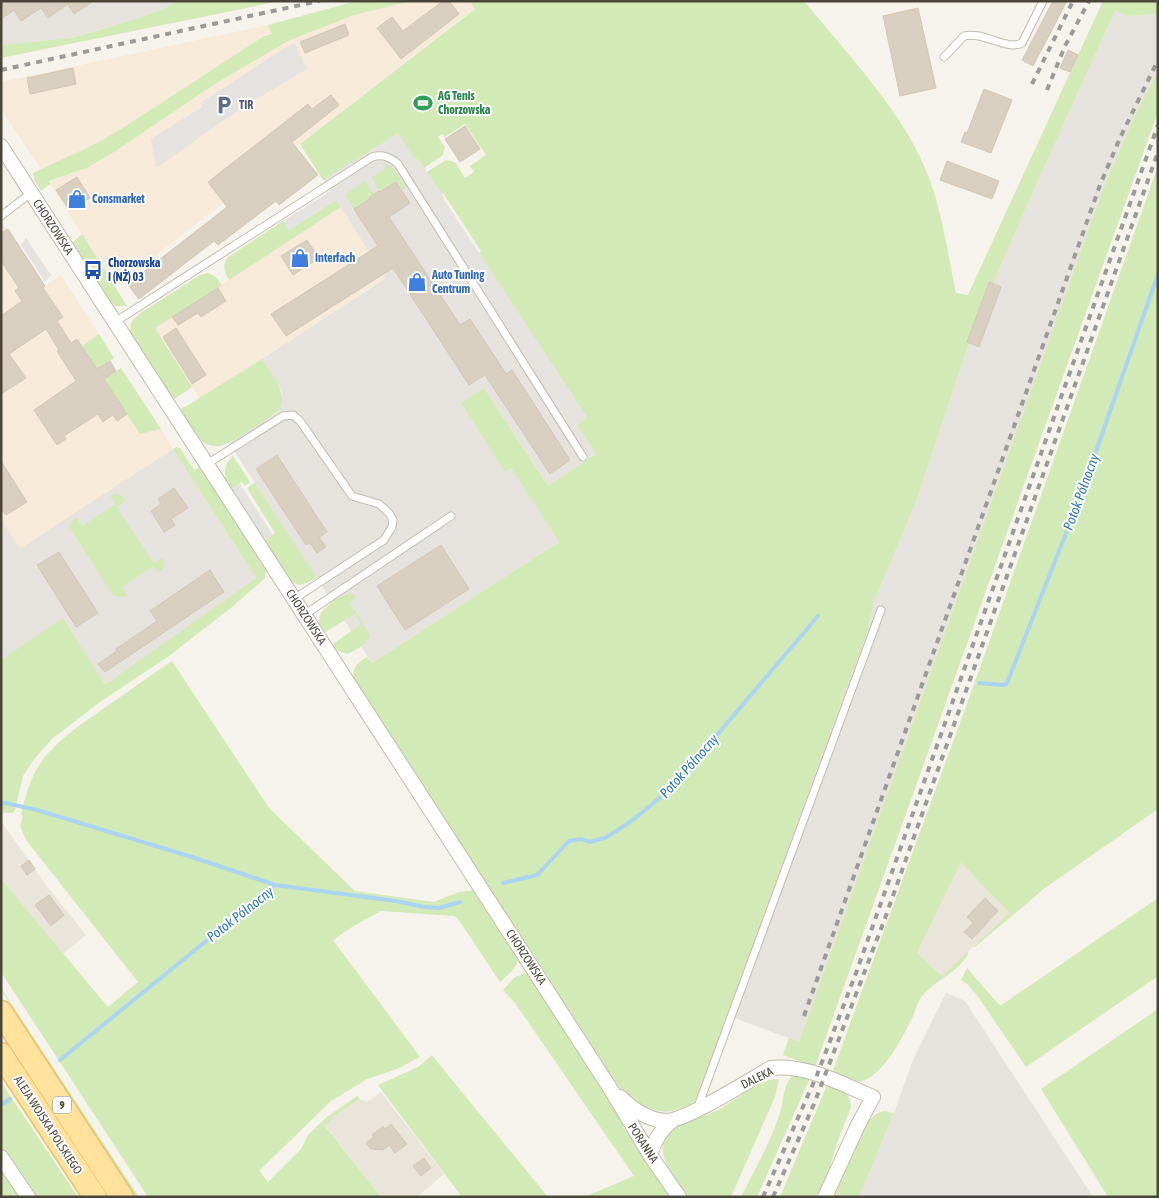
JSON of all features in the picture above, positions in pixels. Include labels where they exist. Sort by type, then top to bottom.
[{"type":"main road","name":"ALEJA WOJSKA POLSKIEGO","points":[[1,1012],[122,1197]]},
{"type":"main road","name":"ALEJA WOJSKA POLSKIEGO","points":[[1,1054],[95,1197]]},
{"type":"street","name":"CHORZOWSKA","points":[[1,146],[610,1088]]},
{"type":"street","name":"DALEKA","points":[[650,1155],[660,1133],[673,1120],[697,1110],[771,1068],[792,1068],[825,1077],[873,1097],[825,1197]]},
{"type":"street","points":[[610,1088],[630,1107],[645,1115],[664,1121],[673,1120]]},
{"type":"street","name":"PORANNA","points":[[610,1088],[650,1155],[679,1197]]},
{"type":"street","points":[[1,1156],[28,1197]]},
{"type":"lane","points":[[944,57],[964,36],[969,35],[976,34],[1013,45],[1022,43],[1043,1]]},
{"type":"lane","points":[[115,322],[372,157],[385,156],[398,164],[583,457]]},
{"type":"lane","points":[[1,216],[31,193]]},
{"type":"lane","points":[[207,464],[282,416],[293,415],[300,421],[352,496],[379,504],[389,513],[393,520],[392,527],[384,540],[294,599]]},
{"type":"lane","points":[[304,615],[451,516]]},
{"type":"lane","points":[[697,1110],[881,610]]},
{"type":"shaded area","points":[[1,1],[177,1],[167,7],[133,20],[70,38],[1,45]]},
{"type":"shaded area","points":[[412,1],[470,1],[475,8],[115,287],[49,182],[87,168],[215,84],[288,41],[354,15]]},
{"type":"shaded area","points":[[1115,11],[1128,16],[1158,14],[1158,71],[1131,124],[1103,189],[799,1042],[726,1015],[867,633],[874,602],[917,499],[969,343],[967,342],[989,282],[993,284]]},
{"type":"shaded area","points":[[268,25],[272,33],[264,36],[124,127],[99,142],[41,169],[1,110],[1,82]]},
{"type":"shaded area","name":"TIR","points":[[295,43],[307,69],[240,109],[156,168],[151,139],[202,107],[200,103]]},
{"type":"shaded area","points":[[398,133],[415,160],[418,159],[442,194],[445,202],[587,418],[577,425],[596,454],[548,486],[484,388],[461,403],[505,471],[511,468],[559,542],[372,663],[229,443],[278,412],[282,404],[282,391],[262,359],[386,278],[323,180]]},
{"type":"shaded area","points":[[398,133],[415,160],[407,165],[393,152],[373,149]]},
{"type":"shaded area","points":[[376,163],[383,163],[386,168],[289,230],[283,221]]},
{"type":"shaded area","points":[[445,201],[587,418],[577,425],[435,208]]},
{"type":"shaded area","points":[[341,207],[386,278],[200,399],[154,328]]},
{"type":"shaded area","points":[[1,220],[45,286],[61,275],[99,334],[82,346],[140,434],[161,429],[173,449],[20,550],[1,519]]},
{"type":"shaded area","points":[[26,238],[51,275],[45,282],[21,245]]},
{"type":"shaded area","points":[[292,434],[315,469],[306,475],[283,440]]},
{"type":"shaded area","points":[[265,436],[270,444],[246,460],[241,451]]},
{"type":"shaded area","points":[[173,449],[256,578],[105,686],[1,749],[1,519],[20,549]]},
{"type":"shaded area","points":[[240,484],[273,535],[265,540],[232,489]]},
{"type":"shaded area","points":[[110,496],[115,504],[82,526],[76,517]]},
{"type":"shaded area","points":[[125,501],[162,558],[154,563],[117,507]]},
{"type":"shaded area","points":[[456,520],[462,529],[401,570],[395,561]]},
{"type":"shaded area","points":[[357,597],[378,629],[370,634],[350,603]]},
{"type":"shaded area","points":[[1,821],[46,885],[86,935],[63,954],[1,879]]},
{"type":"shaded area","points":[[961,861],[1009,913],[942,976],[917,953]]},
{"type":"shaded area","points":[[946,993],[965,1001],[1093,1197],[859,1197],[894,1113],[913,1060]]},
{"type":"shaded area","points":[[381,1092],[444,1174],[417,1197],[381,1197],[325,1125],[337,1114],[360,1099],[367,1102]]},
{"type":"green space","points":[[177,1],[280,1],[1,58],[1,45],[71,38],[133,20],[167,7]]},
{"type":"green space","points":[[357,1],[412,1],[354,15],[288,41],[215,84],[87,168],[49,181],[50,184],[41,191],[34,179],[33,173],[99,142],[264,36],[272,34],[268,25]]},
{"type":"green space","points":[[470,1],[804,1],[854,60],[887,103],[915,146],[936,198],[956,293],[968,295],[1103,1],[1158,1],[1158,14],[1128,16],[1115,11],[993,284],[988,283],[967,342],[969,343],[917,499],[874,602],[867,633],[699,1092],[696,1099],[690,1104],[669,1111],[660,1111],[643,1106],[628,1096],[615,1082],[353,674],[359,663],[367,657],[372,663],[559,542],[511,468],[505,472],[461,403],[484,388],[548,486],[596,454],[577,425],[587,418],[479,253],[481,251],[427,172],[446,160],[455,162],[465,178],[474,172],[470,166],[486,155],[465,124],[445,137],[442,134],[438,137],[445,147],[443,155],[424,168],[418,159],[415,160],[397,134],[323,180],[300,144],[475,9]]},
{"type":"green space","points":[[1158,71],[1158,112],[815,1067],[783,1055],[789,1038],[799,1042],[1103,189],[1131,124]]},
{"type":"green space","points":[[383,163],[394,169],[406,187],[401,190],[380,192],[371,177],[386,168]]},
{"type":"green space","points":[[1158,166],[1158,809],[1045,888],[975,947],[973,947],[1009,913],[961,862],[917,953],[942,976],[968,951],[968,954],[964,961],[922,996],[902,1038],[882,1067],[866,1080],[857,1082],[847,1081],[832,1073],[977,676]]},
{"type":"green space","points":[[365,181],[374,194],[369,197],[370,199],[354,209],[345,194]]},
{"type":"green space","points":[[336,200],[341,207],[229,280],[224,268],[228,257],[283,221],[289,230]]},
{"type":"green space","points":[[82,234],[127,306],[116,306],[109,300],[94,277],[97,275],[90,265],[87,266],[72,243]]},
{"type":"green space","points":[[208,273],[215,276],[222,285],[155,328],[192,387],[173,400],[131,335],[131,323],[139,314],[200,275]]},
{"type":"green space","points":[[99,334],[114,358],[97,369],[82,346]]},
{"type":"green space","points":[[262,359],[280,389],[282,402],[280,409],[250,430],[220,446],[208,445],[198,438],[180,410]]},
{"type":"green space","points":[[121,368],[161,429],[140,434],[104,379]]},
{"type":"green space","points":[[176,447],[180,448],[194,470],[200,467],[266,568],[265,578],[232,607],[169,656],[100,702],[53,738],[35,758],[23,776],[15,810],[12,813],[1,813],[1,660],[63,618],[105,685],[256,578],[173,449]]},
{"type":"green space","points":[[233,456],[250,482],[245,486],[242,482],[231,490],[226,481],[225,468]]},
{"type":"green space","points":[[255,483],[317,578],[299,585],[291,581],[265,540],[275,533],[247,488]]},
{"type":"green space","points":[[119,494],[124,499],[125,501],[117,507],[154,563],[162,558],[164,564],[158,573],[153,566],[122,587],[127,595],[121,597],[112,594],[70,528],[71,522],[76,517],[82,526],[115,504],[110,496]]},
{"type":"green space","points":[[350,593],[357,597],[350,603],[370,634],[365,644],[347,654],[336,650],[333,644],[361,624],[355,614],[325,632],[320,626],[319,619],[325,608],[337,599]]},
{"type":"green space","points":[[172,661],[269,808],[355,891],[434,902],[459,892],[475,890],[518,956],[515,967],[500,982],[459,920],[454,916],[381,911],[333,940],[420,1057],[397,1069],[367,1079],[331,1101],[259,1171],[268,1182],[301,1149],[308,1135],[316,1127],[357,1096],[360,1099],[337,1114],[325,1126],[381,1197],[148,1197],[1,972],[1,879],[108,1007],[138,982],[26,840],[20,826],[23,816],[21,814],[34,773],[48,753],[80,725]]},
{"type":"green space","points":[[1158,898],[1158,976],[1026,1067],[976,994],[961,980],[967,968],[1000,1006]]},
{"type":"green space","points":[[525,973],[530,976],[617,1111],[624,1128],[670,1197],[584,1197],[634,1176],[515,1003],[503,990],[515,977]]},
{"type":"green space","points":[[1,988],[139,1197],[136,1197]]},
{"type":"green space","points":[[1158,1009],[1158,1197],[1108,1197],[1041,1089]]},
{"type":"green space","points":[[432,1055],[548,1197],[462,1197],[378,1085],[418,1067]]},
{"type":"green space","points":[[796,1074],[810,1078],[757,1197],[741,1197],[779,1117],[787,1083]]},
{"type":"green space","points":[[773,1079],[779,1079],[775,1097],[731,1197],[687,1197],[665,1162],[663,1143],[667,1134],[676,1127],[716,1111],[751,1089]]},
{"type":"green space","points":[[1,1082],[78,1197],[34,1197],[1,1148]]},
{"type":"green space","points":[[827,1085],[847,1094],[851,1107],[839,1137],[826,1180],[814,1197],[780,1197]]},
{"type":"green space","points":[[885,1111],[894,1113],[859,1197],[833,1197],[860,1134],[876,1114]]},
{"type":"green space","points":[[1,1166],[21,1197],[1,1197]]},
{"type":"building","points":[[1,1],[94,1],[74,14],[68,4],[48,18],[41,8],[21,21],[14,10],[1,19]]},
{"type":"building","points":[[443,1],[449,1],[459,14],[401,59],[377,28],[392,17],[403,31]]},
{"type":"building","points":[[1053,1],[1067,1],[1033,66],[1022,60]]},
{"type":"building","points":[[918,8],[936,88],[900,96],[883,16]]},
{"type":"building","points":[[345,24],[349,35],[305,53],[300,42]]},
{"type":"building","points":[[1068,50],[1078,55],[1070,72],[1060,68]]},
{"type":"building","points":[[73,68],[76,84],[30,94],[27,78]]},
{"type":"building","points":[[984,89],[1012,100],[991,153],[961,142],[965,132],[967,133]]},
{"type":"building","points":[[331,95],[339,105],[292,142],[318,175],[279,205],[276,201],[218,245],[214,241],[139,299],[129,286],[137,277],[227,207],[208,182],[308,104],[312,109]]},
{"type":"building","points":[[465,126],[480,149],[460,162],[445,139]]},
{"type":"building","points":[[947,161],[999,181],[992,199],[940,180]]},
{"type":"building","points":[[77,177],[90,198],[69,210],[56,190]]},
{"type":"building","points":[[396,182],[410,203],[389,217],[460,325],[470,319],[506,374],[512,370],[570,460],[550,474],[485,375],[469,385],[393,268],[286,336],[271,314],[378,246],[354,209],[370,199],[374,194]]},
{"type":"building","points":[[8,229],[45,286],[43,288],[63,317],[57,321],[71,343],[77,339],[97,369],[110,361],[116,371],[104,379],[127,414],[117,421],[113,415],[103,422],[98,414],[64,436],[66,439],[57,445],[34,410],[76,381],[46,329],[9,354],[26,378],[1,394],[1,316],[22,301],[15,291],[19,288],[1,261],[1,233]]},
{"type":"building","points":[[307,240],[319,258],[293,275],[281,256]]},
{"type":"building","points":[[989,282],[1001,287],[979,347],[967,342]]},
{"type":"building","points":[[218,288],[226,301],[201,317],[198,313],[178,325],[172,317]]},
{"type":"building","points":[[176,328],[206,375],[192,384],[163,337]]},
{"type":"building","points":[[277,455],[327,532],[319,537],[326,547],[317,553],[310,543],[306,545],[256,469]]},
{"type":"building","points":[[1,461],[27,502],[6,515],[1,508]]},
{"type":"building","points":[[174,488],[188,508],[171,519],[175,525],[164,532],[151,511],[161,504],[158,499]]},
{"type":"building","points":[[441,545],[469,589],[405,630],[377,586]]},
{"type":"building","points":[[59,552],[98,613],[76,627],[37,565]]},
{"type":"building","points":[[210,570],[224,592],[105,672],[98,664],[117,651],[116,649],[157,621],[150,611]]},
{"type":"building","points":[[29,860],[35,869],[27,875],[21,866]]},
{"type":"building","points":[[49,895],[64,915],[51,926],[35,905]]},
{"type":"building","points":[[985,898],[998,911],[972,939],[964,932],[973,923],[967,917]]},
{"type":"building","points":[[391,1124],[407,1144],[395,1153],[389,1145],[383,1150],[371,1149],[366,1143],[374,1137],[372,1135],[383,1126],[385,1129]]},
{"type":"building","points":[[424,1158],[431,1168],[421,1176],[413,1166]]},
{"type":"waterway","name":"Potok Północny","points":[[979,683],[1004,685],[1007,683],[1078,503],[1158,274]]},
{"type":"waterway","name":"Potok Północny","points":[[503,883],[537,875],[569,841],[581,839],[590,842],[605,838],[630,822],[672,788],[818,616]]},
{"type":"waterway","points":[[1,802],[37,810],[192,857],[275,885]]},
{"type":"waterway","name":"Potok Północny","points":[[60,1060],[275,885],[396,901],[424,907],[439,908],[460,902]]},
{"type":"waterway","name":"Potok Północny","points":[[1,1105],[10,1099]]},
{"type":"railway","points":[[1,70],[319,1]]},
{"type":"railway","points":[[1032,84],[1073,1]]},
{"type":"railway","points":[[1047,90],[1065,46],[1089,1]]},
{"type":"railway","points":[[804,1016],[1100,185],[1120,138],[1158,60]]},
{"type":"railway","points":[[763,1197],[817,1075],[856,973],[1158,125]]},
{"type":"railway","points":[[773,1197],[814,1104],[884,921],[1158,152]]},
{"type":"place","name":"AG Tenis Chorzowska","points":[[423,103]]},
{"type":"place","name":"TIR","points":[[224,105]]},
{"type":"place","name":"Consmarket","points":[[77,199]]},
{"type":"place","name":"Interfach","points":[[300,258]]},
{"type":"place","name":"Chorzowska I (NŻ) 03","points":[[93,270]]},
{"type":"place","name":"Auto Tuning Centrum","points":[[417,282]]}]
